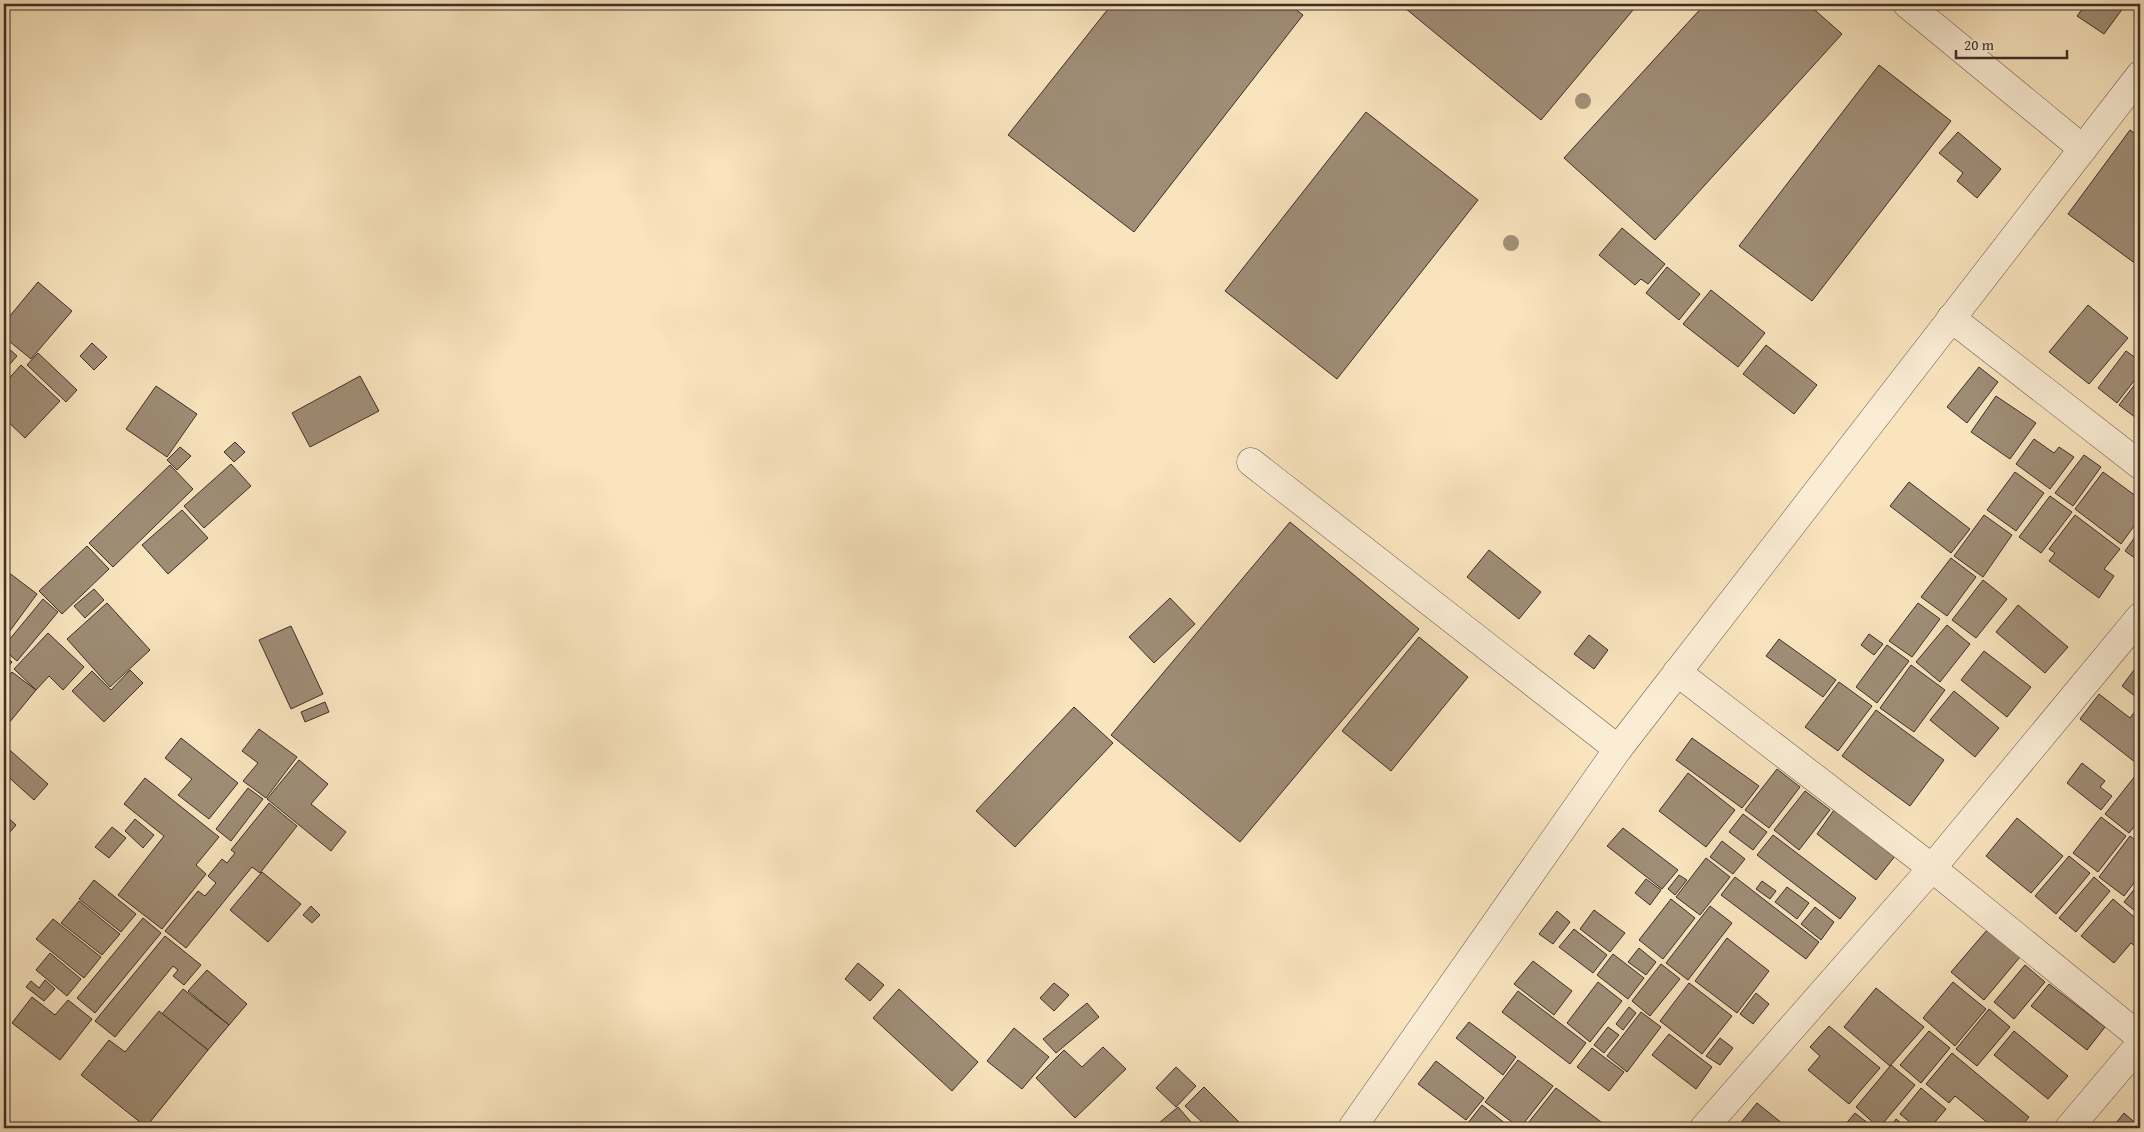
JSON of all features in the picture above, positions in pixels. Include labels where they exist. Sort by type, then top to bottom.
[{"type":"street","points":[[1907,4],[2083,149]]},
{"type":"street","points":[[1352,1128],[1618,749],[2083,149],[2136,89]]},
{"type":"street","points":[[1951,318],[2140,465]]},
{"type":"street","points":[[1251,462],[1618,749]]},
{"type":"street","points":[[1704,1128],[1932,868],[2140,617]]},
{"type":"street","points":[[1677,672],[1932,868],[2140,1037]]},
{"type":"street","points":[[2069,1128],[2140,1044]]},
{"type":"building","points":[[1112,4],[1289,4],[1303,15],[1134,232],[1008,135]]},
{"type":"building","points":[[1400,4],[1638,4],[1541,120]]},
{"type":"building","points":[[1705,4],[1808,4],[1842,34],[1655,240],[1564,158]]},
{"type":"building","points":[[2086,4],[2126,4],[2104,34],[2077,16]]},
{"type":"building","points":[[1879,65],[1951,121],[1812,301],[1739,246]]},
{"type":"building","points":[[1366,112],[1478,200],[1337,379],[1225,291]]},
{"type":"building","points":[[2130,130],[2140,137],[2140,267],[2068,214]]},
{"type":"building","points":[[1958,132],[2001,169],[1977,198],[1957,181],[1963,173],[1939,153]]},
{"type":"building","points":[[1622,228],[1665,264],[1648,284],[1641,279],[1635,285],[1599,255]]},
{"type":"building","points":[[1667,267],[1700,294],[1679,320],[1646,293]]},
{"type":"building","points":[[38,282],[72,311],[31,359],[4,337],[4,323]]},
{"type":"building","points":[[1711,290],[1765,333],[1738,367],[1683,324]]},
{"type":"building","points":[[2088,305],[2128,338],[2089,384],[2049,352]]},
{"type":"building","points":[[92,343],[107,357],[94,370],[80,356]]},
{"type":"building","points":[[4,344],[17,356],[4,371]]},
{"type":"building","points":[[1766,345],[1817,385],[1794,414],[1743,374]]},
{"type":"building","points":[[2126,351],[2140,361],[2140,373],[2117,403],[2098,388]]},
{"type":"building","points":[[38,353],[77,390],[66,402],[27,365]]},
{"type":"building","points":[[21,365],[60,401],[25,438],[4,418],[4,384]]},
{"type":"building","points":[[1979,367],[1998,382],[1967,423],[1947,407]]},
{"type":"building","points":[[360,376],[379,411],[310,447],[292,413]]},
{"type":"building","points":[[2140,378],[2140,421],[2119,405]]},
{"type":"building","points":[[156,386],[197,414],[167,457],[126,429]]},
{"type":"building","points":[[1996,396],[2036,423],[2010,459],[1971,432]]},
{"type":"building","points":[[2034,439],[2054,453],[2059,447],[2074,457],[2050,489],[2016,464]]},
{"type":"building","points":[[235,442],[245,452],[234,462],[224,452]]},
{"type":"building","points":[[180,447],[191,456],[177,470],[167,460]]},
{"type":"building","points":[[2084,455],[2101,467],[2073,506],[2055,493]]},
{"type":"building","points":[[231,464],[251,486],[204,528],[184,506]]},
{"type":"building","points":[[170,465],[193,489],[113,567],[89,543]]},
{"type":"building","points":[[2015,472],[2044,493],[2016,531],[1987,510]]},
{"type":"building","points":[[2103,472],[2140,499],[2140,518],[2121,544],[2075,509]]},
{"type":"building","points":[[1909,482],[1970,529],[1951,553],[1890,506]]},
{"type":"building","points":[[2050,496],[2072,512],[2041,553],[2019,537]]},
{"type":"building","points":[[182,510],[208,538],[168,574],[142,545]]},
{"type":"building","points":[[1984,515],[2012,535],[1983,577],[1954,556]]},
{"type":"building","points":[[2075,515],[2120,549],[2104,569],[2114,576],[2099,598],[2049,561],[2055,553],[2049,549]]},
{"type":"building","points":[[1290,522],[1419,629],[1240,842],[1111,735]]},
{"type":"building","points":[[2140,530],[2140,559],[2139,561],[2125,551]]},
{"type":"building","points":[[87,546],[109,569],[62,614],[39,591]]},
{"type":"building","points":[[1489,550],[1541,592],[1519,619],[1467,577]]},
{"type":"building","points":[[1951,558],[1976,577],[1947,616],[1921,597]]},
{"type":"building","points":[[4,569],[37,594],[4,639]]},
{"type":"building","points":[[1983,580],[2007,599],[1976,638],[1952,620]]},
{"type":"building","points":[[94,589],[104,600],[85,618],[74,606]]},
{"type":"building","points":[[1170,598],[1195,624],[1154,663],[1129,637]]},
{"type":"building","points":[[43,599],[58,612],[17,661],[4,650],[4,646]]},
{"type":"building","points":[[107,603],[150,650],[110,687],[67,639]]},
{"type":"building","points":[[1918,603],[1940,619],[1912,657],[1889,641]]},
{"type":"building","points":[[2018,605],[2068,647],[2045,673],[1996,632]]},
{"type":"building","points":[[1947,625],[1970,644],[1940,682],[1916,662]]},
{"type":"building","points":[[291,626],[323,694],[291,709],[259,640]]},
{"type":"building","points":[[48,633],[84,667],[63,690],[49,676],[36,690],[14,669]]},
{"type":"building","points":[[1869,634],[1883,644],[1874,655],[1861,645]]},
{"type":"building","points":[[1589,635],[1608,650],[1594,669],[1574,654]]},
{"type":"building","points":[[1419,637],[1468,677],[1391,771],[1342,731]]},
{"type":"building","points":[[1779,639],[1836,680],[1823,697],[1766,656]]},
{"type":"building","points":[[1887,645],[1909,661],[1877,703],[1856,687]]},
{"type":"building","points":[[1984,651],[2031,687],[2007,717],[1961,680]]},
{"type":"building","points":[[4,655],[12,662],[4,672]]},
{"type":"building","points":[[2140,662],[2140,700],[2122,686]]},
{"type":"building","points":[[1911,665],[1945,690],[1914,732],[1880,708]]},
{"type":"building","points":[[130,670],[143,683],[104,722],[72,691],[92,671],[111,690]]},
{"type":"building","points":[[12,672],[36,690],[4,729],[4,682]]},
{"type":"building","points":[[1839,682],[1872,706],[1838,751],[1805,727]]},
{"type":"building","points":[[1954,691],[1999,728],[1975,757],[1930,720]]},
{"type":"building","points":[[2099,694],[2130,718],[2136,710],[2140,713],[2140,766],[2080,719]]},
{"type":"building","points":[[325,702],[329,712],[305,722],[301,712]]},
{"type":"building","points":[[1074,707],[1113,743],[1015,847],[976,811]]},
{"type":"building","points":[[1876,710],[1944,760],[1910,806],[1842,756]]},
{"type":"building","points":[[259,729],[297,757],[266,798],[243,781],[258,763],[242,751]]},
{"type":"building","points":[[181,738],[238,783],[209,819],[178,795],[192,779],[165,758]]},
{"type":"building","points":[[1692,738],[1759,786],[1742,808],[1676,760]]},
{"type":"building","points":[[4,745],[48,784],[34,800],[4,773]]},
{"type":"building","points":[[299,760],[328,784],[311,804],[346,832],[331,851],[267,799]]},
{"type":"building","points":[[2082,763],[2105,781],[2100,787],[2112,796],[2101,810],[2067,783]]},
{"type":"building","points":[[1777,769],[1800,787],[1769,828],[1745,810]]},
{"type":"building","points":[[2139,771],[2140,819],[2129,833],[2105,814]]},
{"type":"building","points":[[1688,773],[1735,810],[1706,847],[1659,811]]},
{"type":"building","points":[[145,778],[219,837],[196,865],[206,874],[162,929],[118,895],[164,836],[124,804]]},
{"type":"building","points":[[248,788],[263,799],[231,841],[216,829]]},
{"type":"building","points":[[1805,791],[1830,810],[1799,850],[1774,830]]},
{"type":"building","points":[[269,803],[297,826],[260,873],[252,867],[186,948],[165,931],[198,891],[205,896],[216,883],[208,876],[222,859],[227,863],[235,853],[231,850]]},
{"type":"building","points":[[1834,810],[1895,856],[1876,880],[1817,834]]},
{"type":"building","points":[[4,814],[16,825],[4,839]]},
{"type":"building","points":[[1743,814],[1767,832],[1753,850],[1729,832]]},
{"type":"building","points":[[2101,817],[2126,836],[2098,872],[2073,853]]},
{"type":"building","points":[[2017,818],[2063,856],[2031,893],[1986,856]]},
{"type":"building","points":[[135,819],[154,835],[143,848],[125,831]]},
{"type":"building","points":[[112,827],[126,838],[109,858],[95,847]]},
{"type":"building","points":[[1623,828],[1678,870],[1662,889],[1607,846]]},
{"type":"building","points":[[1773,835],[1856,898],[1840,919],[1757,855]]},
{"type":"building","points":[[2130,836],[2140,844],[2140,875],[2124,896],[2099,877]]},
{"type":"building","points":[[1722,841],[1745,859],[1733,874],[1710,857]]},
{"type":"building","points":[[2069,856],[2090,873],[2056,914],[2035,896]]},
{"type":"building","points":[[1706,858],[1730,877],[1700,915],[1676,897]]},
{"type":"building","points":[[262,872],[301,904],[268,942],[230,910]]},
{"type":"building","points":[[1679,875],[1687,880],[1675,895],[1668,889]]},
{"type":"building","points":[[1735,877],[1819,942],[1806,959],[1721,895]]},
{"type":"building","points":[[2094,877],[2110,891],[2076,932],[2059,918]]},
{"type":"building","points":[[1646,879],[1661,890],[1650,905],[1635,893]]},
{"type":"building","points":[[94,880],[136,914],[121,932],[79,899]]},
{"type":"building","points":[[1762,881],[1776,891],[1770,899],[1756,889]]},
{"type":"building","points":[[2137,886],[2140,888],[2140,915],[2124,902]]},
{"type":"building","points":[[1787,887],[1809,903],[1797,919],[1775,902]]},
{"type":"building","points":[[1671,899],[1695,918],[1663,959],[1639,940]]},
{"type":"building","points":[[2113,899],[2140,922],[2139,949],[2131,943],[2114,963],[2081,936]]},
{"type":"building","points":[[79,901],[120,934],[102,955],[61,923]]},
{"type":"building","points":[[311,906],[320,915],[312,923],[303,915]]},
{"type":"building","points":[[1710,906],[1732,923],[1688,980],[1666,963]]},
{"type":"building","points":[[1815,907],[1834,922],[1821,940],[1801,924]]},
{"type":"building","points":[[1594,910],[1625,933],[1610,952],[1580,929]]},
{"type":"building","points":[[1557,911],[1570,922],[1553,944],[1539,934]]},
{"type":"building","points":[[143,918],[161,933],[95,1013],[77,998]]},
{"type":"building","points":[[53,919],[101,957],[84,978],[36,939]]},
{"type":"building","points":[[1574,929],[1607,955],[1593,973],[1559,947]]},
{"type":"building","points":[[1987,930],[2020,957],[1984,1000],[1951,972]]},
{"type":"building","points":[[165,936],[201,965],[184,985],[173,976],[178,970],[173,966],[115,1037],[95,1021]]},
{"type":"building","points":[[1727,938],[1769,971],[1737,1013],[1695,981]]},
{"type":"building","points":[[1639,948],[1656,962],[1646,975],[1628,962]]},
{"type":"building","points":[[50,953],[81,979],[67,996],[36,970]]},
{"type":"building","points":[[1613,954],[1644,978],[1628,999],[1597,975]]},
{"type":"building","points":[[1533,961],[1572,991],[1554,1015],[1514,984]]},
{"type":"building","points":[[858,963],[884,985],[870,1001],[845,979]]},
{"type":"building","points":[[1661,964],[1680,979],[1650,1016],[1632,1001]]},
{"type":"building","points":[[2025,965],[2045,982],[2014,1019],[1994,1002]]},
{"type":"building","points":[[207,970],[247,1004],[229,1025],[188,991]]},
{"type":"building","points":[[45,980],[55,989],[44,1001],[26,987],[31,981],[39,988]]},
{"type":"building","points":[[1598,982],[1622,1001],[1590,1042],[1567,1023]]},
{"type":"building","points":[[1953,982],[1986,1009],[1955,1046],[1923,1018]]},
{"type":"building","points":[[1054,983],[1069,995],[1054,1011],[1040,998]]},
{"type":"building","points":[[1689,983],[1732,1016],[1702,1054],[1660,1021]]},
{"type":"building","points":[[2049,984],[2105,1027],[2087,1050],[2031,1006]]},
{"type":"building","points":[[1876,988],[1924,1027],[1890,1066],[1844,1027]]},
{"type":"building","points":[[183,989],[229,1025],[208,1050],[162,1014]]},
{"type":"building","points":[[899,989],[978,1062],[952,1091],[873,1018]]},
{"type":"building","points":[[1518,991],[1586,1043],[1570,1064],[1502,1012]]},
{"type":"building","points":[[1756,993],[1769,1004],[1753,1024],[1740,1014]]},
{"type":"building","points":[[32,997],[55,1015],[68,1000],[92,1019],[60,1060],[12,1023]]},
{"type":"building","points":[[1087,1003],[1099,1017],[1056,1053],[1043,1039]]},
{"type":"building","points":[[1629,1007],[1636,1013],[1623,1030],[1616,1024]]},
{"type":"building","points":[[1989,1009],[2010,1027],[1977,1066],[1956,1049]]},
{"type":"building","points":[[159,1011],[208,1050],[146,1127],[81,1075],[109,1040],[125,1052]]},
{"type":"building","points":[[1641,1012],[1661,1027],[1627,1072],[1607,1056]]},
{"type":"building","points":[[1469,1022],[1516,1057],[1503,1075],[1456,1038]]},
{"type":"building","points":[[1829,1026],[1880,1068],[1849,1104],[1808,1070],[1820,1056],[1810,1047]]},
{"type":"building","points":[[1608,1027],[1619,1035],[1604,1053],[1594,1045]]},
{"type":"building","points":[[1014,1028],[1049,1057],[1022,1089],[987,1061]]},
{"type":"building","points":[[1929,1031],[1950,1048],[1921,1083],[1900,1065]]},
{"type":"building","points":[[2014,1031],[2068,1076],[2048,1099],[1994,1055]]},
{"type":"building","points":[[1669,1034],[1712,1067],[1696,1089],[1652,1055]]},
{"type":"building","points":[[1720,1038],[1733,1048],[1720,1065],[1706,1056]]},
{"type":"building","points":[[1103,1047],[1126,1069],[1075,1118],[1036,1078],[1064,1050],[1082,1067]]},
{"type":"building","points":[[1592,1048],[1624,1072],[1609,1091],[1577,1067]]},
{"type":"building","points":[[1952,1053],[2029,1117],[2020,1128],[1994,1128],[1955,1096],[1949,1103],[1926,1084]]},
{"type":"building","points":[[1518,1060],[1553,1086],[1520,1128],[1485,1102]]},
{"type":"building","points":[[1436,1061],[1484,1098],[1466,1120],[1418,1084]]},
{"type":"building","points":[[1891,1065],[1915,1085],[1879,1128],[1856,1107]]},
{"type":"building","points":[[1176,1067],[1196,1086],[1176,1107],[1156,1088]]},
{"type":"building","points":[[1204,1087],[1241,1124],[1237,1128],[1208,1128],[1185,1106]]},
{"type":"building","points":[[1556,1088],[1609,1128],[1524,1128]]},
{"type":"building","points":[[1921,1088],[1946,1109],[1930,1128],[1917,1128],[1900,1114]]},
{"type":"building","points":[[1757,1103],[1788,1128],[1743,1128],[1739,1125]]},
{"type":"building","points":[[1482,1105],[1511,1128],[1464,1128]]},
{"type":"building","points":[[1178,1107],[1191,1122],[1183,1128],[1153,1128]]},
{"type":"building","points":[[1855,1113],[1874,1128],[1842,1128]]},
{"type":"building","points":[[2124,1113],[2140,1127],[2140,1128],[2112,1128]]},
{"type":"building","points":[[1896,1119],[1908,1128],[1889,1128]]}]
